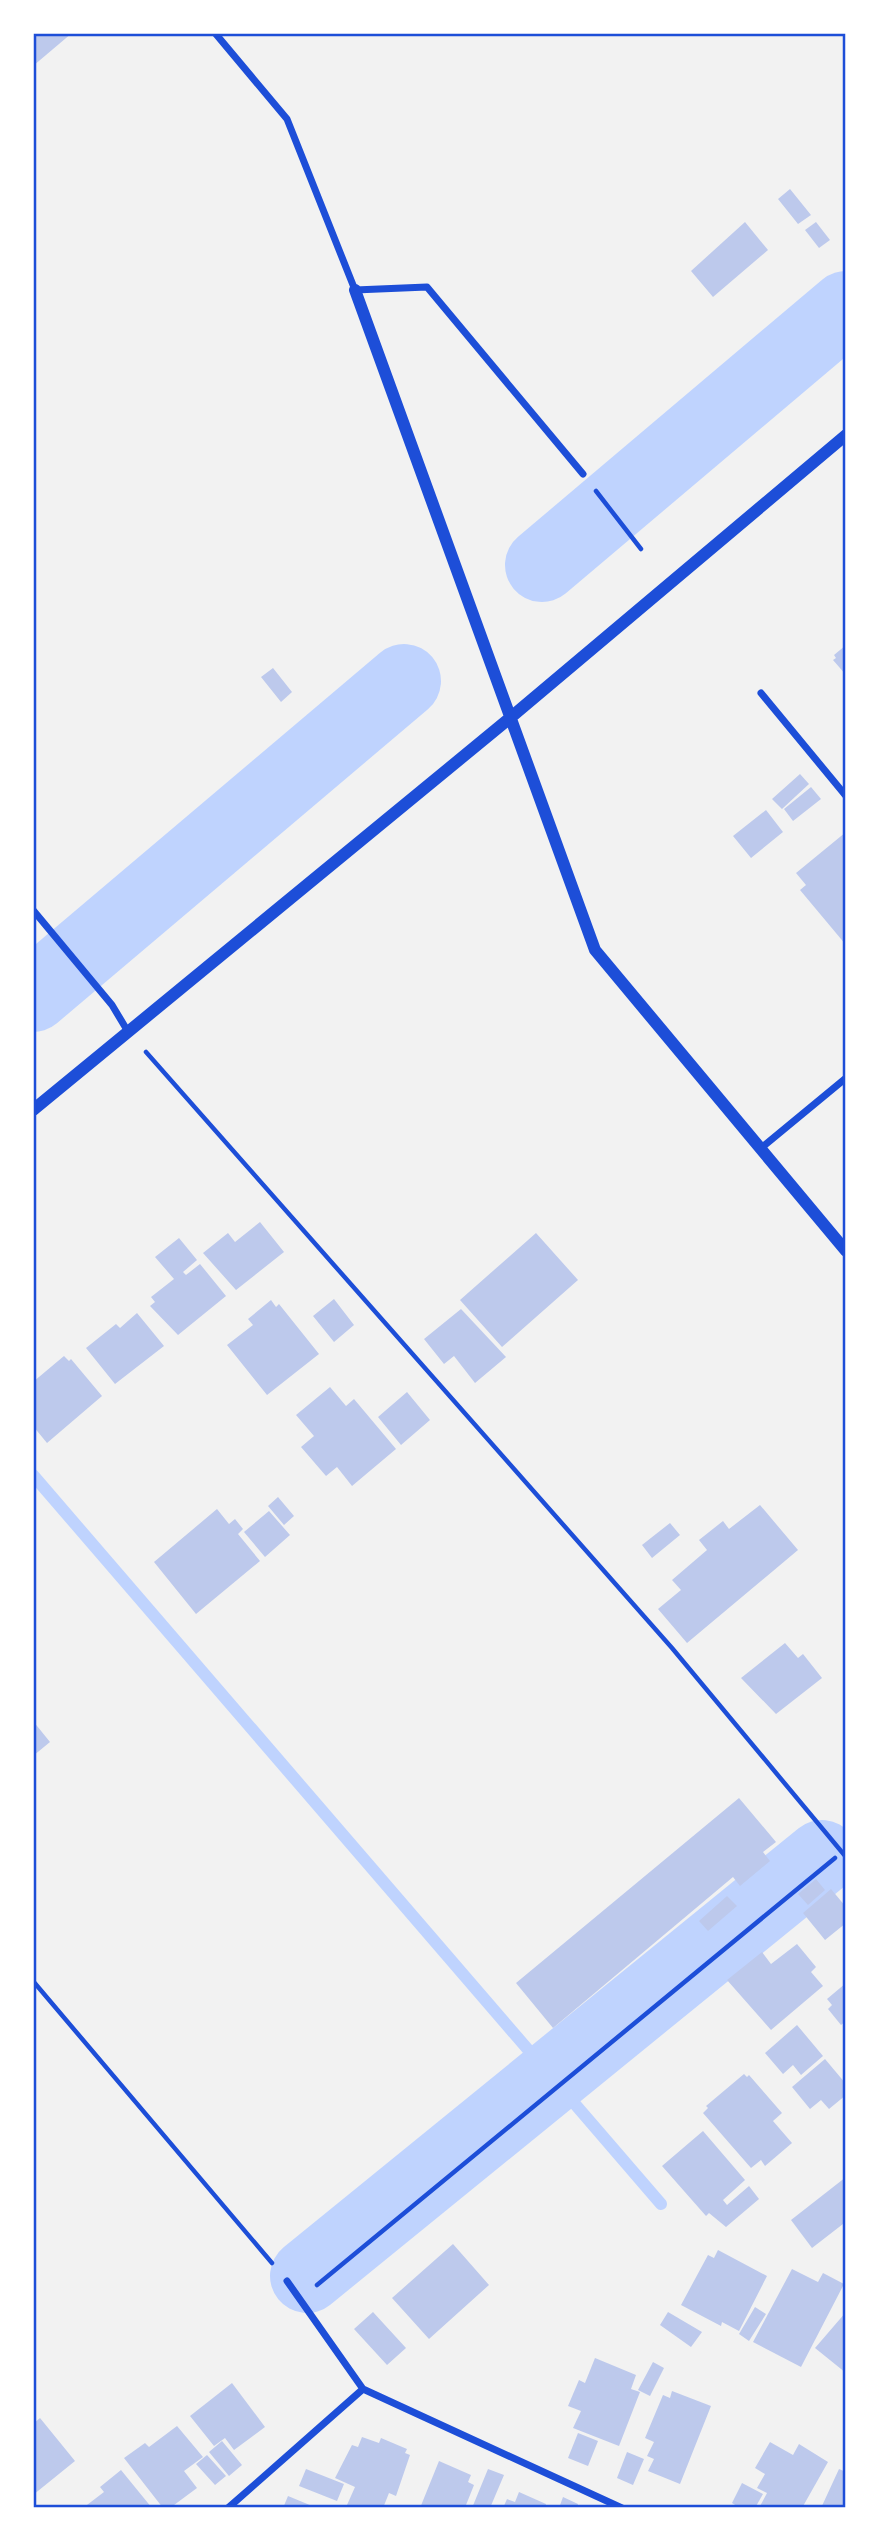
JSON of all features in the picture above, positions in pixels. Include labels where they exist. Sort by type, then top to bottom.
[{"type":"street","points":[[215,33],[287,119],[355,290],[594,950],[846,1251]]},
{"type":"street","points":[[355,290],[427,287],[583,474]]},
{"type":"street","points":[[33,1110],[127,1030],[510,718],[846,435]]},
{"type":"street","points":[[761,693],[846,796]]},
{"type":"street","points":[[33,910],[112,1005],[127,1030]]},
{"type":"street","points":[[759,1150],[846,1078]]},
{"type":"street","points":[[288,2281],[363,2389],[622,2508]]},
{"type":"street","points":[[228,2508],[363,2389]]},
{"type":"path","points":[[583,474],[641,549]]},
{"type":"path","points":[[127,1030],[672,1648],[846,1857]]},
{"type":"path","points":[[314,2287],[835,1858]]},
{"type":"path","points":[[33,1981],[288,2281]]},
{"type":"building","points":[[33,33],[72,33],[33,66]]},
{"type":"building","points":[[790,189],[811,215],[798,224],[778,199]]},
{"type":"building","points":[[745,222],[768,250],[713,297],[691,271]]},
{"type":"building","points":[[816,222],[830,240],[819,248],[805,230]]},
{"type":"building","points":[[846,645],[846,675],[833,660],[836,658],[834,655]]},
{"type":"building","points":[[273,668],[292,692],[281,702],[261,677]]},
{"type":"building","points":[[800,774],[809,784],[782,809],[772,799]]},
{"type":"building","points":[[811,787],[821,799],[793,821],[784,809]]},
{"type":"building","points":[[766,810],[783,832],[751,858],[733,836]]},
{"type":"building","points":[[846,832],[846,945],[800,890],[806,885],[796,873]]},
{"type":"building","points":[[260,1222],[284,1252],[236,1290],[203,1253],[228,1233],[235,1242]]},
{"type":"building","points":[[536,1233],[578,1280],[502,1347],[460,1300]]},
{"type":"building","points":[[179,1238],[197,1260],[183,1272],[186,1275],[200,1264],[226,1296],[178,1335],[150,1306],[155,1302],[151,1297],[174,1279],[155,1257]]},
{"type":"building","points":[[334,1299],[354,1325],[334,1342],[313,1316]]},
{"type":"building","points":[[271,1300],[276,1307],[279,1304],[319,1354],[267,1395],[227,1345],[253,1325],[248,1319]]},
{"type":"building","points":[[461,1309],[506,1357],[475,1383],[454,1356],[444,1364],[424,1339]]},
{"type":"building","points":[[137,1313],[164,1346],[115,1384],[86,1348],[116,1324],[120,1328]]},
{"type":"building","points":[[64,1356],[69,1361],[71,1359],[102,1396],[47,1443],[33,1426],[33,1382]]},
{"type":"building","points":[[330,1387],[346,1406],[354,1399],[396,1449],[352,1486],[337,1467],[326,1476],[301,1447],[314,1436],[296,1415]]},
{"type":"building","points":[[407,1392],[430,1420],[401,1445],[378,1417]]},
{"type":"building","points":[[278,1497],[294,1516],[284,1525],[268,1506]]},
{"type":"building","points":[[760,1505],[798,1550],[687,1643],[658,1609],[681,1590],[672,1580],[707,1550],[699,1540],[723,1521],[729,1529]]},
{"type":"building","points":[[217,1509],[229,1524],[235,1519],[243,1529],[238,1534],[260,1561],[196,1614],[154,1562]]},
{"type":"building","points":[[269,1511],[290,1535],[265,1557],[244,1532]]},
{"type":"building","points":[[670,1523],[680,1535],[652,1558],[642,1545]]},
{"type":"building","points":[[785,1643],[798,1658],[803,1654],[822,1678],[776,1714],[741,1678]]},
{"type":"building","points":[[33,1721],[50,1742],[33,1756]]},
{"type":"building","points":[[739,1798],[776,1842],[763,1852],[770,1861],[740,1886],[733,1877],[553,2028],[516,1983]]},
{"type":"building","points":[[816,1879],[825,1890],[808,1905],[798,1894]]},
{"type":"building","points":[[831,1889],[846,1907],[846,1923],[825,1940],[803,1913]]},
{"type":"building","points":[[727,1896],[737,1906],[708,1931],[699,1921]]},
{"type":"building","points":[[797,1944],[816,1967],[811,1972],[823,1986],[771,2030],[727,1980],[762,1952],[771,1964]]},
{"type":"building","points":[[846,1983],[846,2021],[841,2025],[828,2009],[832,2005],[827,1999]]},
{"type":"building","points":[[797,2025],[823,2056],[801,2075],[793,2065],[783,2074],[765,2053]]},
{"type":"building","points":[[825,2059],[846,2084],[846,2095],[829,2109],[821,2100],[810,2109],[792,2087]]},
{"type":"building","points":[[744,2074],[747,2077],[749,2075],[782,2113],[773,2121],[792,2143],[765,2166],[761,2160],[751,2168],[703,2113],[708,2108],[706,2106]]},
{"type":"building","points":[[703,2131],[745,2180],[723,2200],[727,2205],[749,2186],[759,2199],[726,2227],[709,2213],[706,2216],[662,2166]]},
{"type":"building","points":[[846,2177],[846,2228],[843,2224],[812,2248],[791,2220]]},
{"type":"building","points":[[453,2244],[489,2285],[429,2339],[392,2298]]},
{"type":"building","points":[[718,2250],[767,2276],[739,2331],[722,2322],[721,2326],[681,2305],[708,2255],[714,2258]]},
{"type":"building","points":[[792,2269],[818,2282],[823,2273],[844,2284],[801,2367],[753,2342]]},
{"type":"building","points":[[755,2307],[766,2314],[749,2341],[739,2334]]},
{"type":"building","points":[[373,2312],[406,2348],[387,2365],[354,2329]]},
{"type":"building","points":[[668,2312],[702,2332],[691,2347],[660,2325]]},
{"type":"building","points":[[846,2312],[846,2373],[815,2348]]},
{"type":"building","points":[[595,2358],[636,2375],[631,2389],[640,2392],[619,2446],[573,2428],[581,2411],[568,2406],[579,2380],[585,2383]]},
{"type":"building","points":[[653,2362],[664,2368],[650,2396],[638,2390]]},
{"type":"building","points":[[232,2383],[265,2427],[234,2450],[225,2438],[214,2446],[190,2416]]},
{"type":"building","points":[[672,2391],[711,2406],[680,2484],[648,2471],[654,2459],[647,2456],[654,2442],[645,2438],[663,2395],[670,2398]]},
{"type":"building","points":[[40,2418],[75,2461],[33,2495],[33,2424]]},
{"type":"building","points":[[177,2426],[203,2457],[184,2471],[197,2488],[170,2508],[163,2508],[124,2458],[145,2443],[149,2447]]},
{"type":"building","points":[[578,2433],[598,2441],[588,2466],[568,2458]]},
{"type":"building","points":[[362,2437],[379,2443],[381,2438],[407,2449],[405,2453],[410,2455],[396,2496],[389,2493],[383,2508],[347,2505],[355,2487],[335,2478],[352,2445],[358,2447]]},
{"type":"building","points":[[222,2441],[242,2465],[229,2476],[209,2452]]},
{"type":"building","points":[[770,2442],[793,2455],[799,2444],[828,2462],[802,2508],[759,2508],[767,2493],[757,2488],[765,2474],[755,2468]]},
{"type":"building","points":[[627,2452],[644,2459],[633,2485],[617,2478]]},
{"type":"building","points":[[207,2455],[226,2476],[215,2485],[196,2464]]},
{"type":"building","points":[[439,2461],[471,2475],[468,2482],[474,2485],[466,2505],[472,2508],[420,2508]]},
{"type":"building","points":[[306,2469],[344,2484],[337,2501],[299,2486]]},
{"type":"building","points":[[488,2469],[504,2475],[490,2508],[472,2508]]},
{"type":"building","points":[[839,2469],[846,2472],[846,2508],[821,2508]]},
{"type":"building","points":[[121,2470],[152,2508],[83,2508],[104,2492],[100,2487]]},
{"type":"building","points":[[742,2483],[763,2494],[755,2508],[740,2508],[732,2503]]},
{"type":"building","points":[[519,2492],[546,2504],[545,2508],[503,2508],[507,2499],[515,2502]]},
{"type":"building","points":[[288,2496],[317,2508],[283,2508]]},
{"type":"building","points":[[563,2497],[578,2504],[577,2508],[559,2508]]},
{"type":"waterway","points":[[542,565],[846,308]]},
{"type":"waterway","points":[[33,995],[404,681]]},
{"type":"waterway","points":[[33,1475],[661,2204]]},
{"type":"waterway","points":[[307,2276],[822,1857]]}]
